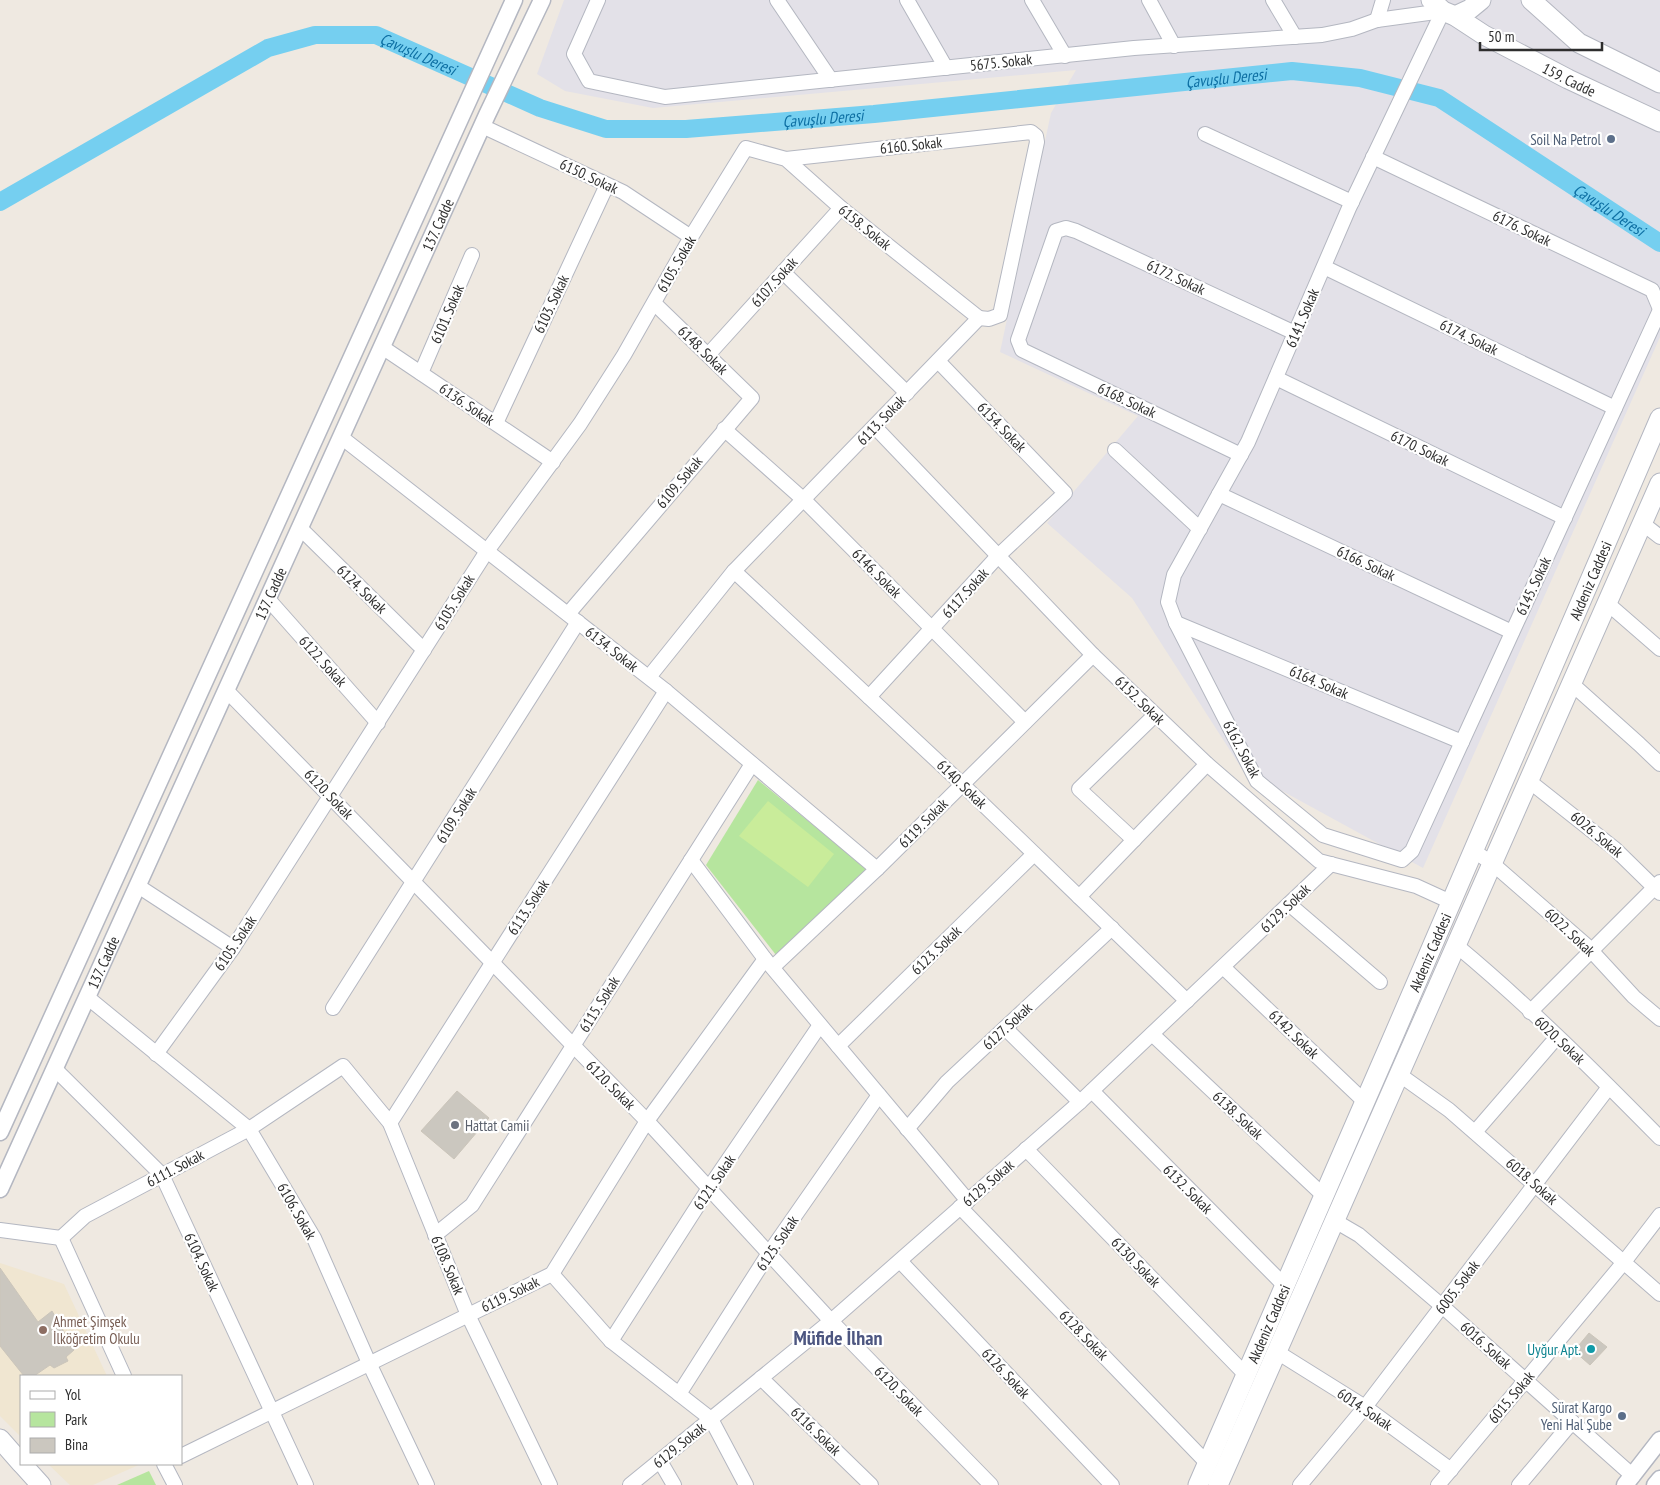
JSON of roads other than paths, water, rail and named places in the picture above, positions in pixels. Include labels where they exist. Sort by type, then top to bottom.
[{"type":"main road","points":[[1443,9],[1470,9],[1481,0]]},
{"type":"main road","points":[[1531,0],[1579,43],[1660,83]]},
{"type":"main road","name":"159. Cadde","points":[[1443,9],[1484,35],[1568,79],[1660,122]]},
{"type":"main road","name":"Akdeniz Caddesi","points":[[1198,1485],[1660,418]]},
{"type":"main road","name":"Akdeniz Caddesi","points":[[1218,1485],[1660,483]]},
{"type":"main road","points":[[0,1440],[20,1461]]},
{"type":"main road","points":[[24,1465],[41,1485]]},
{"type":"street","name":"137. Cadde","points":[[0,1132],[514,0]]},
{"type":"street","name":"137. Cadde","points":[[0,1189],[484,120],[542,0]]},
{"type":"street","name":"5675. Sokak","points":[[598,0],[574,54],[590,81],[665,97],[1065,56],[1322,35],[1352,29],[1377,20],[1443,9]]},
{"type":"street","points":[[777,0],[831,80]]},
{"type":"street","points":[[907,0],[946,68]]},
{"type":"street","points":[[1032,0],[1065,56]]},
{"type":"street","points":[[1149,0],[1174,46]]},
{"type":"street","points":[[1273,0],[1295,37]]},
{"type":"street","points":[[1377,20],[1383,0]]},
{"type":"street","name":"6141. Sokak","points":[[1176,623],[1168,602],[1174,575],[1241,455],[1352,202],[1443,9]]},
{"type":"street","name":"6150. Sokak","points":[[484,120],[623,192],[690,237]]},
{"type":"street","name":"6160. Sokak","points":[[786,159],[1031,132],[1036,136],[1037,142],[1000,315],[989,319],[979,318]]},
{"type":"street","points":[[1205,134],[1352,202]]},
{"type":"street","name":"6158. Sokak","points":[[746,148],[786,159],[841,208],[979,318]]},
{"type":"street","name":"6105. Sokak","points":[[156,1054],[233,948],[487,551],[580,424],[624,355],[690,237],[746,148]]},
{"type":"street","name":"6176. Sokak","points":[[1374,157],[1652,290],[1660,309]]},
{"type":"street","name":"6103. Sokak","points":[[496,424],[607,185]]},
{"type":"street","name":"6107. Sokak","points":[[708,355],[841,208]]},
{"type":"street","name":"6172. Sokak","points":[[1018,340],[1056,231],[1066,228],[1295,333]]},
{"type":"street","name":"6101. Sokak","points":[[421,373],[472,255]]},
{"type":"street","name":"6174. Sokak","points":[[1324,267],[1615,408]]},
{"type":"street","points":[[783,272],[907,393]]},
{"type":"street","name":"6148. Sokak","points":[[654,303],[752,398]]},
{"type":"street","name":"6145. Sokak","points":[[1402,860],[1412,851],[1660,309]]},
{"type":"street","name":"6113. Sokak","points":[[649,677],[734,571],[979,318]]},
{"type":"street","name":"6168. Sokak","points":[[1018,340],[1022,350],[1241,455]]},
{"type":"street","name":"6136. Sokak","points":[[382,347],[552,462]]},
{"type":"street","name":"6154. Sokak","points":[[938,361],[1065,493]]},
{"type":"street","name":"6170. Sokak","points":[[1276,378],[1564,518]]},
{"type":"street","name":"6109. Sokak","points":[[333,1008],[414,882],[573,618],[724,429],[752,398]]},
{"type":"street","name":"6152. Sokak","points":[[875,427],[1092,655],[1207,764],[1318,861],[1416,886],[1451,902]]},
{"type":"street","name":"6146. Sokak","points":[[724,429],[804,500],[1025,722]]},
{"type":"street","name":"6134. Sokak","points":[[341,437],[649,677],[877,869]]},
{"type":"street","points":[[1116,450],[1200,529]]},
{"type":"street","name":"6117. Sokak","points":[[869,697],[998,556],[1065,493]]},
{"type":"street","name":"6166. Sokak","points":[[1219,494],[1512,632]]},
{"type":"street","points":[[1642,523],[1660,537]]},
{"type":"street","name":"6124. Sokak","points":[[300,528],[424,650]]},
{"type":"street","name":"6140. Sokak","points":[[734,571],[962,784],[1187,1001]]},
{"type":"street","name":"6122. Sokak","points":[[268,599],[378,723]]},
{"type":"street","points":[[1607,603],[1660,649]]},
{"type":"street","name":"6164. Sokak","points":[[1176,623],[1462,742]]},
{"type":"street","name":"6162. Sokak","points":[[1176,623],[1257,781],[1323,835],[1402,860]]},
{"type":"street","name":"6119. Sokak","points":[[182,1456],[552,1274],[647,1121],[769,963],[877,869],[1092,655]]},
{"type":"street","points":[[1572,684],[1660,764]]},
{"type":"street","name":"6120. Sokak","points":[[226,690],[647,1121],[831,1321],[991,1485]]},
{"type":"street","name":"6113. Sokak","points":[[390,1123],[666,691]]},
{"type":"street","points":[[1134,840],[1079,789],[1155,714]]},
{"type":"street","name":"6115. Sokak","points":[[435,1235],[472,1205],[752,764]]},
{"type":"street","points":[[1079,897],[1207,764]]},
{"type":"street","name":"6026. Sokak","points":[[1529,781],[1574,815],[1658,887]]},
{"type":"street","name":"6022. Sokak","points":[[1474,851],[1493,864],[1591,950],[1634,997],[1660,1019]]},
{"type":"street","name":"6123. Sokak","points":[[838,1046],[1034,854]]},
{"type":"street","name":"6128. Sokak","points":[[691,860],[769,963],[907,1128],[964,1204],[1207,1463]]},
{"type":"street","name":"6129. Sokak","points":[[630,1485],[831,1321],[1080,1102],[1331,864]]},
{"type":"street","points":[[138,886],[233,948]]},
{"type":"street","points":[[1530,1012],[1591,950],[1658,887]]},
{"type":"street","points":[[1290,904],[1380,982]]},
{"type":"street","name":"6127. Sokak","points":[[907,1128],[947,1082],[1112,928]]},
{"type":"street","name":"6020. Sokak","points":[[1457,946],[1490,974],[1610,1087],[1660,1138]]},
{"type":"street","name":"6142. Sokak","points":[[1223,967],[1365,1102]]},
{"type":"street","name":"6106. Sokak","points":[[87,998],[249,1129],[314,1238],[369,1363],[427,1485]]},
{"type":"street","name":"6121. Sokak","points":[[611,1341],[709,1188],[820,1025]]},
{"type":"street","points":[[1005,1028],[1080,1102]]},
{"type":"street","name":"6138. Sokak","points":[[1152,1034],[1324,1196]]},
{"type":"street","points":[[1475,1132],[1557,1037]]},
{"type":"street","name":"6108. Sokak","points":[[343,1066],[390,1123],[468,1315],[550,1485]]},
{"type":"street","name":"6111. Sokak","points":[[61,1238],[85,1216],[249,1129],[343,1066]]},
{"type":"street","name":"6104. Sokak","points":[[55,1069],[162,1175],[306,1485]]},
{"type":"street","name":"6018. Sokak","points":[[1400,1075],[1449,1110],[1660,1294]]},
{"type":"street","name":"6005. Sokak","points":[[1300,1485],[1365,1407],[1610,1087]]},
{"type":"street","name":"6132. Sokak","points":[[1092,1091],[1285,1286]]},
{"type":"street","name":"6125. Sokak","points":[[678,1394],[769,1253],[879,1095]]},
{"type":"street","name":"6130. Sokak","points":[[1026,1149],[1246,1375]]},
{"type":"street","name":"6015. Sokak","points":[[1438,1485],[1624,1262],[1660,1216]]},
{"type":"street","name":"6016. Sokak","points":[[1335,1220],[1359,1235],[1442,1306],[1572,1422],[1629,1480]]},
{"type":"street","points":[[0,1230],[61,1238],[124,1375]]},
{"type":"street","name":"6126. Sokak","points":[[900,1261],[1112,1485]]},
{"type":"street","points":[[552,1274],[611,1341],[711,1419],[746,1485]]},
{"type":"street","name":"6014. Sokak","points":[[1278,1352],[1365,1407],[1451,1470]]},
{"type":"street","name":"6116. Sokak","points":[[761,1378],[871,1485]]},
{"type":"street","points":[[1519,1485],[1572,1422]]},
{"type":"street","points":[[1629,1480],[1660,1440]]},
{"type":"street","points":[[660,1461],[674,1485]]},
{"type":"street","points":[[165,1465],[175,1485]]},
{"type":"street","points":[[1655,1485],[1660,1479]]},
{"type":"waterway","name":"Çavuşlu Deresi","points":[[0,202],[268,48],[315,35],[376,35],[540,108],[606,129],[686,129],[874,114],[1292,71],[1360,78],[1439,98],[1660,243]]},
{"type":"place","name":"Soil Na Petrol","points":[[1611,139]]},
{"type":"place","name":"Hattat Camii","points":[[455,1125]]},
{"type":"place","name":"Ahmet Şimşek İlköğretim Okulu","points":[[43,1330]]},
{"type":"place","name":"Uyğur Apt.","points":[[1591,1349]]},
{"type":"place","name":"Sürat Kargo Yeni Hal Şube","points":[[1622,1416]]},
{"type":"district","name":"Müfide İlhan","points":[[838,1338]]}]
